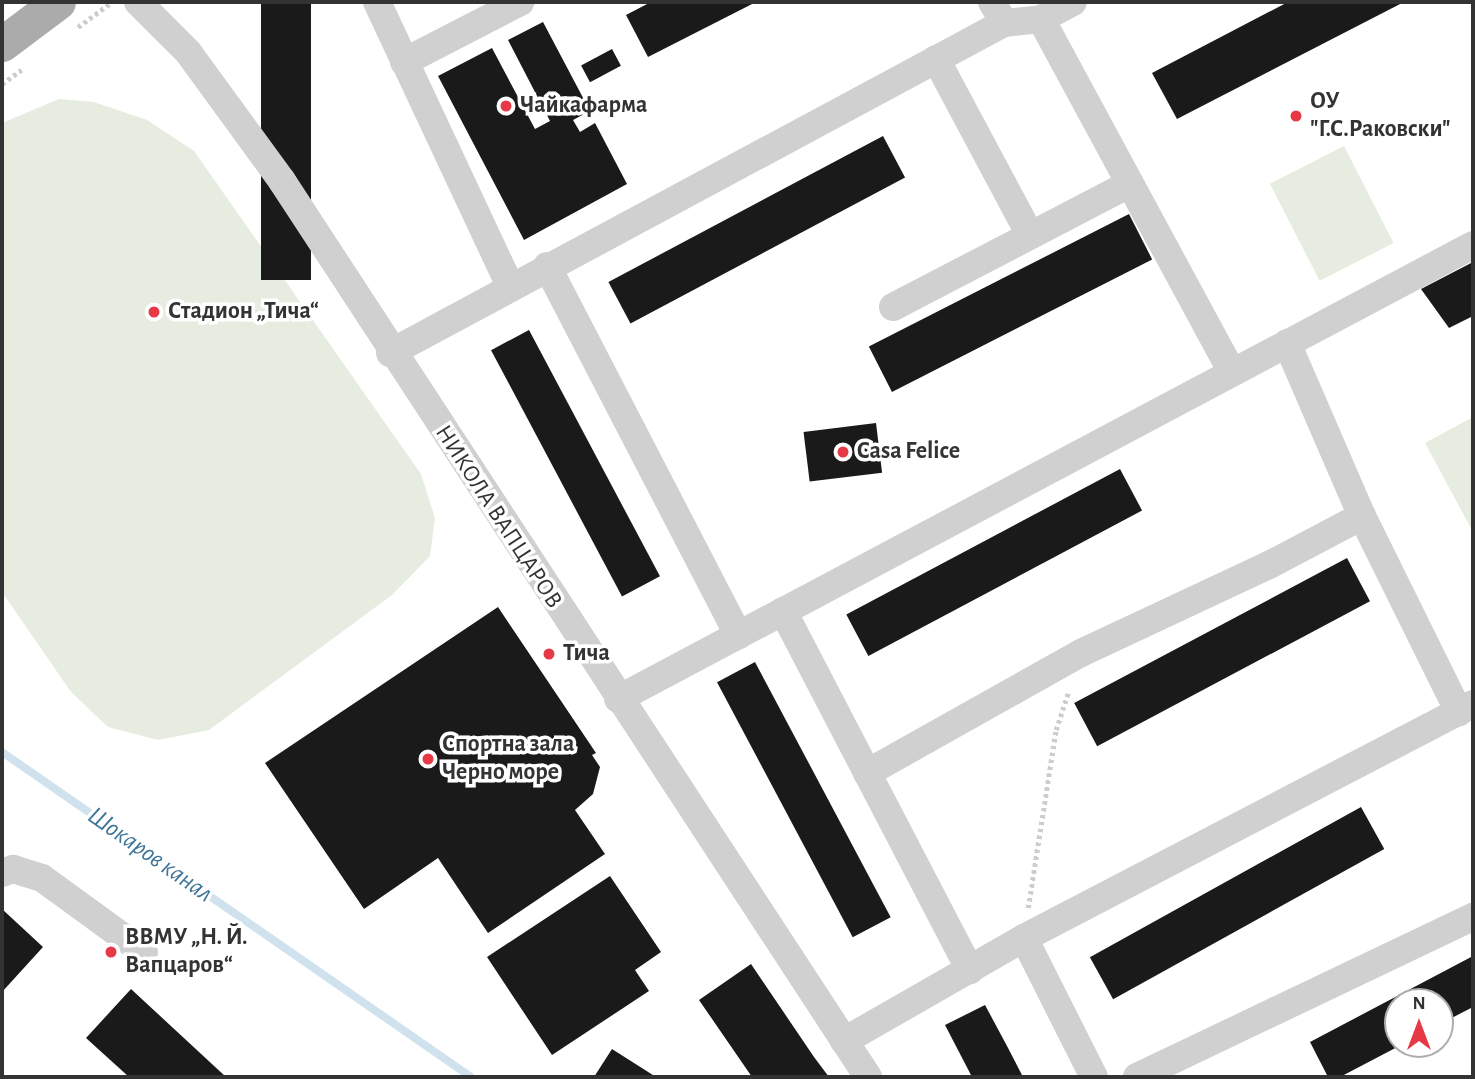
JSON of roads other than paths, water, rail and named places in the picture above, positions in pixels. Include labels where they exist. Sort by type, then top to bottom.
[{"type":"main road","points":[[2,44],[58,2]]},
{"type":"street","name":"НИКОЛА ВАПЦАРОВ","points":[[138,2],[188,52],[282,181],[390,352],[868,1077]]},
{"type":"street","points":[[377,2],[510,286]]},
{"type":"street","points":[[404,62],[520,2]]},
{"type":"street","points":[[390,352],[936,59],[998,12],[1041,19],[1073,2]]},
{"type":"street","points":[[1041,19],[1232,372]]},
{"type":"street","points":[[936,59],[1031,235]]},
{"type":"street","points":[[893,307],[1129,184]]},
{"type":"street","points":[[618,699],[1473,245]]},
{"type":"street","points":[[547,266],[738,635]]},
{"type":"street","points":[[844,1041],[1024,938],[1466,708],[1362,516],[1287,343]]},
{"type":"street","points":[[867,773],[1081,653],[1269,565],[1362,516]]},
{"type":"street","points":[[783,611],[970,970]]},
{"type":"street","points":[[2,873],[13,869],[41,878],[144,953]]},
{"type":"street","points":[[1137,1077],[1473,916]]},
{"type":"street","points":[[1024,938],[1094,1077]]},
{"type":"waterway","name":"Шокаров канал","points":[[2,752],[471,1077]]},
{"type":"place","name":"Чайкафарма","points":[[506,106]]},
{"type":"place","name":"ОУ \"Г.С.Раковски\"","points":[[1296,116]]},
{"type":"place","name":"Стадион „Тича“","points":[[154,312]]},
{"type":"place","name":"Casa Felice","points":[[843,452]]},
{"type":"place","name":"Тича","points":[[549,654]]},
{"type":"place","name":"Спортна зала Черно море","points":[[428,759]]},
{"type":"place","name":"ВВМУ „Н. Й. Вапцаров“","points":[[111,952]]}]
